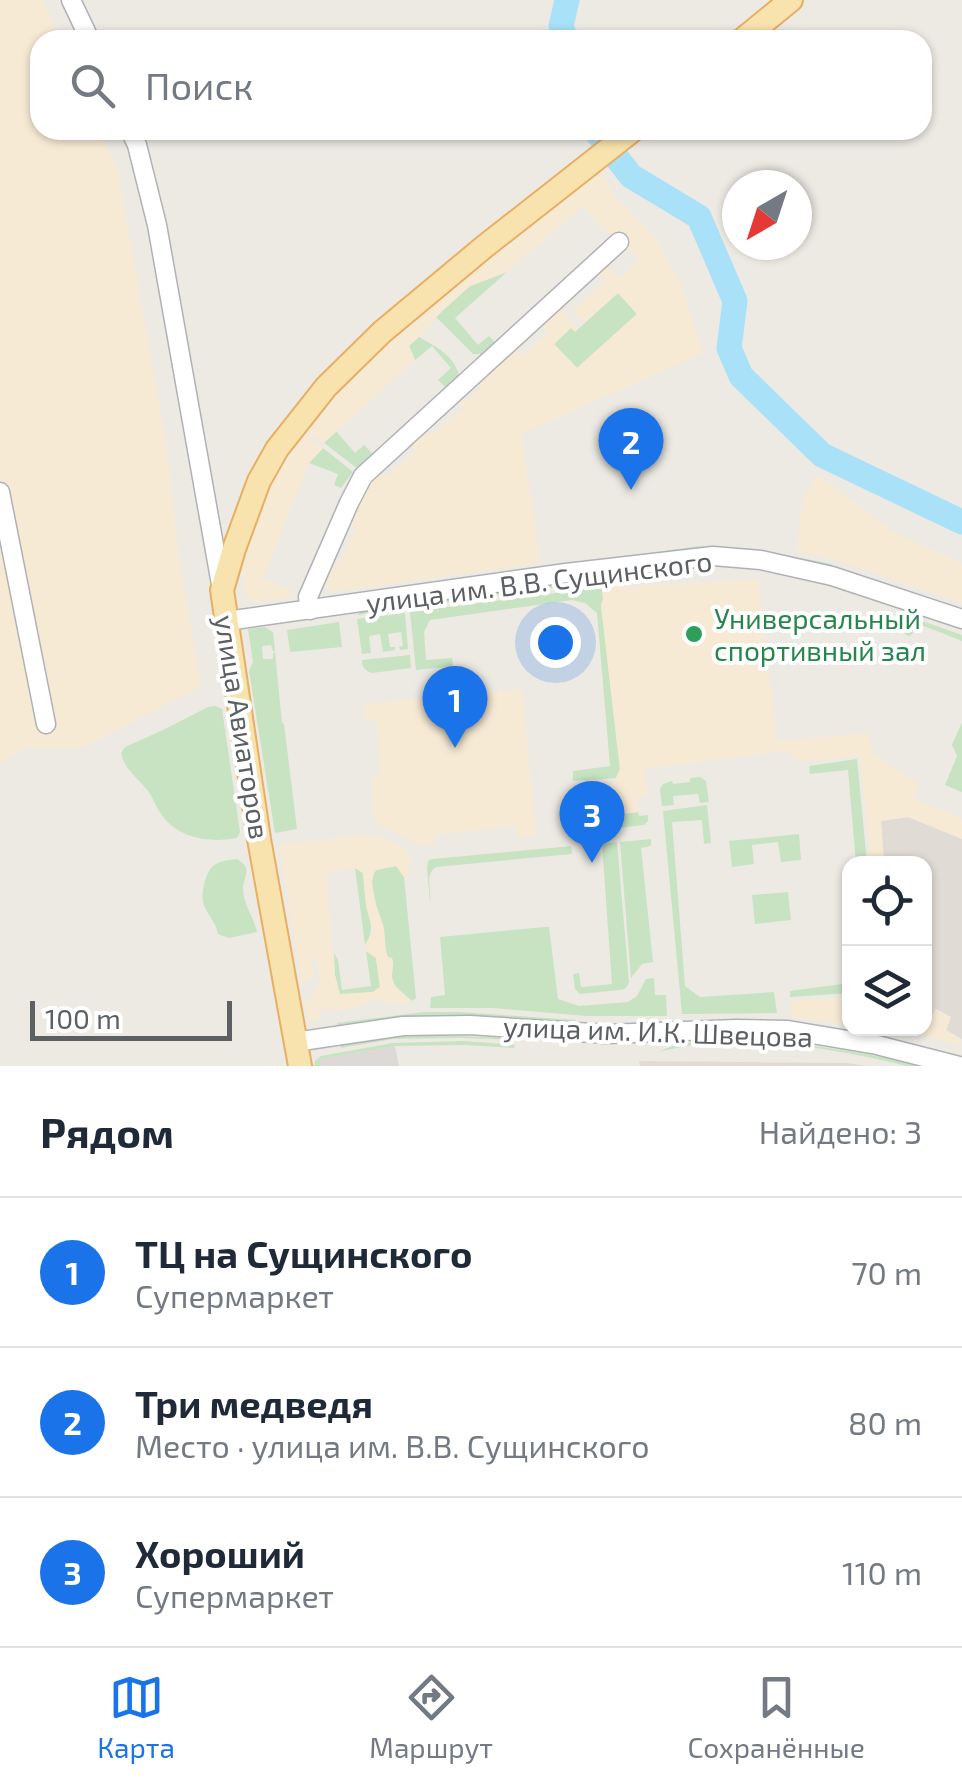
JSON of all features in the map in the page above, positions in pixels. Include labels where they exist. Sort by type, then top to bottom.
[{"type":"main road","points":[[754,30],[791,0]]},
{"type":"main road","name":"улица Авиаторов","points":[[300,1066],[260,846],[222,590],[234,548],[259,481],[277,449],[326,387],[382,332],[620,140]]},
{"type":"street","points":[[72,0],[86,30]]},
{"type":"street","points":[[135,140],[157,226],[222,590]]},
{"type":"street","points":[[310,610],[308,596],[363,476],[619,242]]},
{"type":"street","points":[[0,492],[46,724]]},
{"type":"street","name":"улица им. В.В. Сущинского","points":[[227,621],[713,556],[761,560],[832,576],[962,618]]},
{"type":"street","name":"улица им. И.К. Швецова","points":[[295,1042],[403,1026],[470,1025],[606,1034],[788,1030],[876,1045],[958,1066]]},
{"type":"shaded area","points":[[908,817],[962,839],[962,1039],[946,1030],[951,1017],[936,1009],[932,1016],[932,856],[884,856],[881,821]]},
{"type":"shaded area","points":[[395,1046],[399,1066],[320,1066],[319,1059]]},
{"type":"shaded area","points":[[639,1061],[847,1063],[867,1066],[640,1066]]},
{"type":"green space","points":[[507,272],[455,318],[478,345],[489,336],[495,342],[481,354],[473,354],[436,317],[470,286]]},
{"type":"green space","points":[[618,293],[637,314],[577,368],[554,344],[572,327],[576,331]]},
{"type":"green space","points":[[419,337],[443,352],[453,362],[459,375],[446,388],[438,380],[451,368],[432,346],[415,360],[409,346]]},
{"type":"green space","points":[[335,430],[355,453],[364,445],[373,454],[357,468],[324,443]]},
{"type":"green space","points":[[323,448],[353,472],[341,488],[334,485],[338,474],[309,463]]},
{"type":"green space","points":[[700,546],[754,549],[832,564],[830,568],[700,550],[678,551],[317,599]]},
{"type":"green space","points":[[601,576],[608,580],[357,615],[361,610]]},
{"type":"green space","points":[[602,587],[620,769],[616,778],[573,781],[573,771],[610,766],[597,613],[585,603],[572,600],[430,620],[424,632],[426,660],[452,658],[453,666],[416,670],[410,612]]},
{"type":"green space","points":[[405,613],[408,649],[400,650],[401,632],[388,634],[390,647],[395,650],[383,652],[380,634],[369,636],[371,653],[362,654],[357,619]]},
{"type":"green space","points":[[908,616],[962,635],[962,641],[924,626],[906,635],[903,631]]},
{"type":"green space","points":[[339,622],[342,647],[290,652],[287,630]]},
{"type":"green space","points":[[265,627],[273,632],[275,651],[271,645],[262,646],[263,659],[273,659],[275,652],[297,829],[275,833],[249,671],[253,662],[248,629]]},
{"type":"green space","points":[[410,655],[411,668],[372,673],[362,662],[362,660]]},
{"type":"green space","points":[[215,706],[222,709],[240,832],[237,838],[198,838],[179,831],[162,815],[121,753],[125,747]]},
{"type":"green space","points":[[962,722],[962,792],[945,785],[957,756],[952,745]]},
{"type":"green space","points":[[857,759],[866,856],[855,856],[848,770],[810,774],[809,766]]},
{"type":"green space","points":[[690,778],[706,781],[709,802],[700,803],[698,794],[673,796],[674,805],[662,806],[663,784],[690,782]]},
{"type":"green space","points":[[611,789],[613,815],[638,812],[639,816],[648,815],[648,821],[644,825],[573,833],[566,829],[563,822],[568,819],[586,817],[584,793]]},
{"type":"green space","points":[[707,805],[711,843],[704,844],[702,820],[672,822],[685,986],[700,997],[774,992],[777,1013],[682,1014],[663,811]]},
{"type":"green space","points":[[799,834],[801,860],[781,862],[778,842],[752,845],[754,864],[732,867],[729,841]]},
{"type":"green space","points":[[651,839],[651,846],[641,848],[653,962],[642,964],[631,978],[620,842]]},
{"type":"green space","points":[[617,842],[629,983],[625,989],[580,994],[575,989],[573,974],[579,973],[581,987],[612,984],[602,844]]},
{"type":"green space","points":[[571,846],[572,854],[436,867],[429,879],[430,904],[427,868],[432,859]]},
{"type":"green space","points":[[237,859],[246,869],[244,896],[257,932],[229,938],[218,934],[204,905],[203,890],[213,866]]},
{"type":"green space","points":[[396,866],[404,877],[416,998],[412,1001],[392,978],[371,878],[376,870]]},
{"type":"green space","points":[[355,868],[363,873],[371,923],[365,945]]},
{"type":"green space","points":[[788,892],[791,920],[755,924],[752,895]]},
{"type":"green space","points":[[549,927],[558,999],[579,1006],[628,1002],[637,996],[646,979],[654,978],[655,995],[666,995],[667,1016],[430,1008],[431,997],[445,995],[440,937]]},
{"type":"green space","points":[[366,951],[376,958],[380,987],[373,992],[339,995],[334,953],[342,990],[371,986]]},
{"type":"green space","points":[[842,984],[842,993],[790,997],[790,991]]},
{"type":"green space","points":[[424,1012],[576,1020],[576,1024],[460,1016],[338,1026],[337,1023]]},
{"type":"green space","points":[[392,1037],[514,1040],[393,1039],[341,1048],[340,1045]]},
{"type":"green space","points":[[464,1041],[515,1045],[395,1046],[320,1059],[320,1066],[314,1066],[321,1056],[393,1043]]},
{"type":"green space","points":[[774,1042],[824,1047],[923,1066],[782,1044],[719,1043],[658,1052],[680,1043]]},
{"type":"sand","points":[[0,0],[43,0],[56,30],[30,30],[30,140],[104,140],[118,170],[166,443],[180,564],[201,687],[81,748],[23,748],[0,764]]},
{"type":"sand","points":[[597,169],[604,173],[613,195],[656,239],[681,284],[703,353],[521,434],[541,563],[332,592],[321,580],[329,560],[339,564],[356,528],[345,522],[355,502],[378,469],[386,477],[416,450],[409,442],[425,426],[433,434],[464,408],[457,399],[461,396],[466,401],[483,386],[479,380],[516,348],[523,356],[548,333],[542,325],[559,308],[578,329],[575,332],[571,328],[554,344],[577,368],[637,314],[618,293],[584,323],[573,310],[605,281],[597,273],[606,265],[620,278],[639,259],[618,237],[614,240],[583,206],[507,272],[470,286],[443,309],[409,346],[415,360],[324,443],[306,429],[325,403],[411,321]]},
{"type":"sand","points":[[303,433],[323,448],[309,463],[263,578],[292,590],[293,597],[255,602],[245,596],[241,560],[268,486]]},
{"type":"sand","points":[[818,475],[894,532],[962,564],[962,603],[836,560],[797,551],[803,497]]},
{"type":"sand","points":[[758,579],[777,741],[868,733],[874,755],[918,783],[914,799],[962,819],[962,839],[908,817],[881,821],[884,856],[870,856],[860,756],[800,762],[779,752],[645,769],[647,796],[636,798],[638,812],[613,815],[611,789],[620,769],[601,605],[602,587],[623,583],[624,587]]},
{"type":"sand","points":[[522,689],[536,835],[517,837],[515,826],[436,835],[434,845],[422,846],[378,825],[373,811],[372,776],[380,775],[377,721],[365,721],[365,704]]},
{"type":"sand","points":[[358,835],[383,838],[405,850],[412,864],[408,865],[410,876],[404,877],[396,866],[376,870],[373,890],[388,957],[393,961],[393,982],[412,1001],[393,1005],[377,999],[346,1009],[321,1009],[319,1020],[309,1021],[304,1000],[309,1000],[316,989],[319,970],[313,957],[314,975],[301,981],[279,845]],"holes":[[[355,868],[363,873],[373,932],[365,945],[376,958],[380,987],[373,992],[340,994],[326,872]]]},
{"type":"sand","points":[[842,997],[842,1025],[792,1017],[790,1001]]},
{"type":"sand","points":[[935,1009],[951,1017],[946,1030],[962,1046],[924,1036],[932,1036]]},
{"type":"waterway","points":[[562,30],[567,0]]},
{"type":"waterway","points":[[603,140],[631,176],[699,217],[735,301],[729,348],[741,376],[822,455],[962,522]]},
{"type":"place","name":"Три медведя","points":[[631,490]]},
{"type":"place","name":"Универсальный спортивный зал","points":[[694,634]]},
{"type":"place","name":"ТЦ на Сущинского","points":[[455,748]]},
{"type":"place","name":"Хороший","points":[[592,863]]}]
